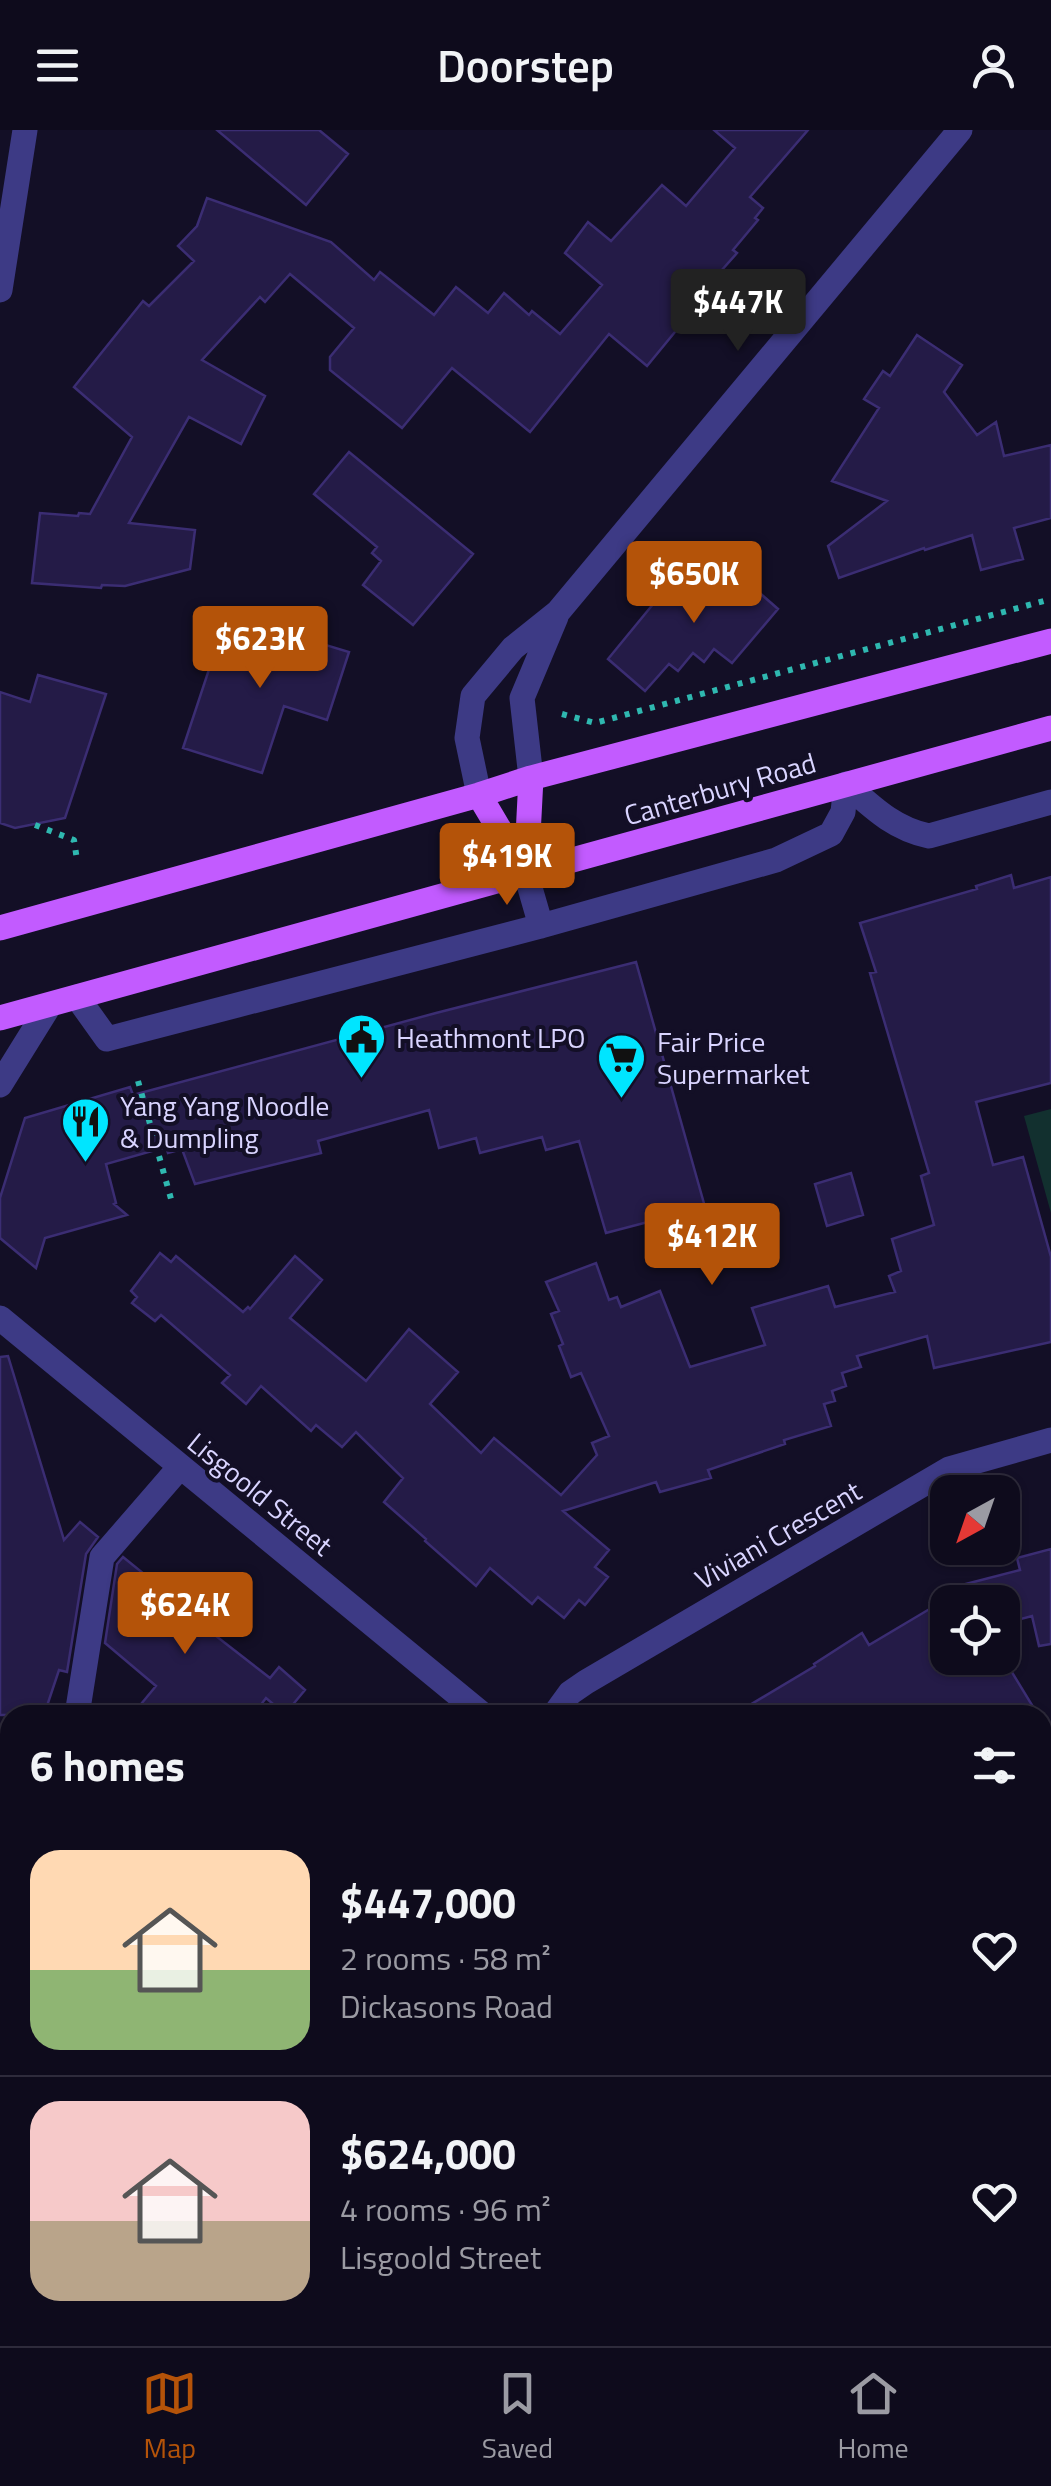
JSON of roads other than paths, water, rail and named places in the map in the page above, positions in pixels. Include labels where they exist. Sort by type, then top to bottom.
[{"type":"main road","name":"Canterbury Road","points":[[0,928],[531,778],[1051,641]]},
{"type":"main road","name":"Canterbury Road","points":[[0,1018],[1051,728]]},
{"type":"main road","points":[[526,874],[531,778]]},
{"type":"main road","points":[[479,795],[526,874]]},
{"type":"street","points":[[0,290],[25,130]]},
{"type":"street","points":[[479,795],[467,738],[473,696],[513,648],[558,612],[960,130]]},
{"type":"street","points":[[531,778],[522,698],[558,612]]},
{"type":"street","points":[[473,696],[522,698]]},
{"type":"street","points":[[846,784],[895,825],[929,836],[1051,802]]},
{"type":"street","points":[[77,997],[106,1038],[541,926],[776,860],[824,839],[843,812],[846,784]]},
{"type":"street","points":[[526,874],[541,926]]},
{"type":"street","points":[[0,1085],[49,1006]]},
{"type":"street","name":"Lisgoold Street","points":[[0,1318],[472,1705]]},
{"type":"street","name":"Viviani Crescent","points":[[561,1705],[586,1682],[948,1470],[1051,1440]]},
{"type":"street","points":[[80,1705],[102,1557],[180,1467]]},
{"type":"place","name":"Heathmont LPO","points":[[361,1080]]},
{"type":"place","name":"Fair Price Supermarket","points":[[622,1100]]},
{"type":"place","name":"Yang Yang Noodle & Dumpling","points":[[85,1164]]}]
